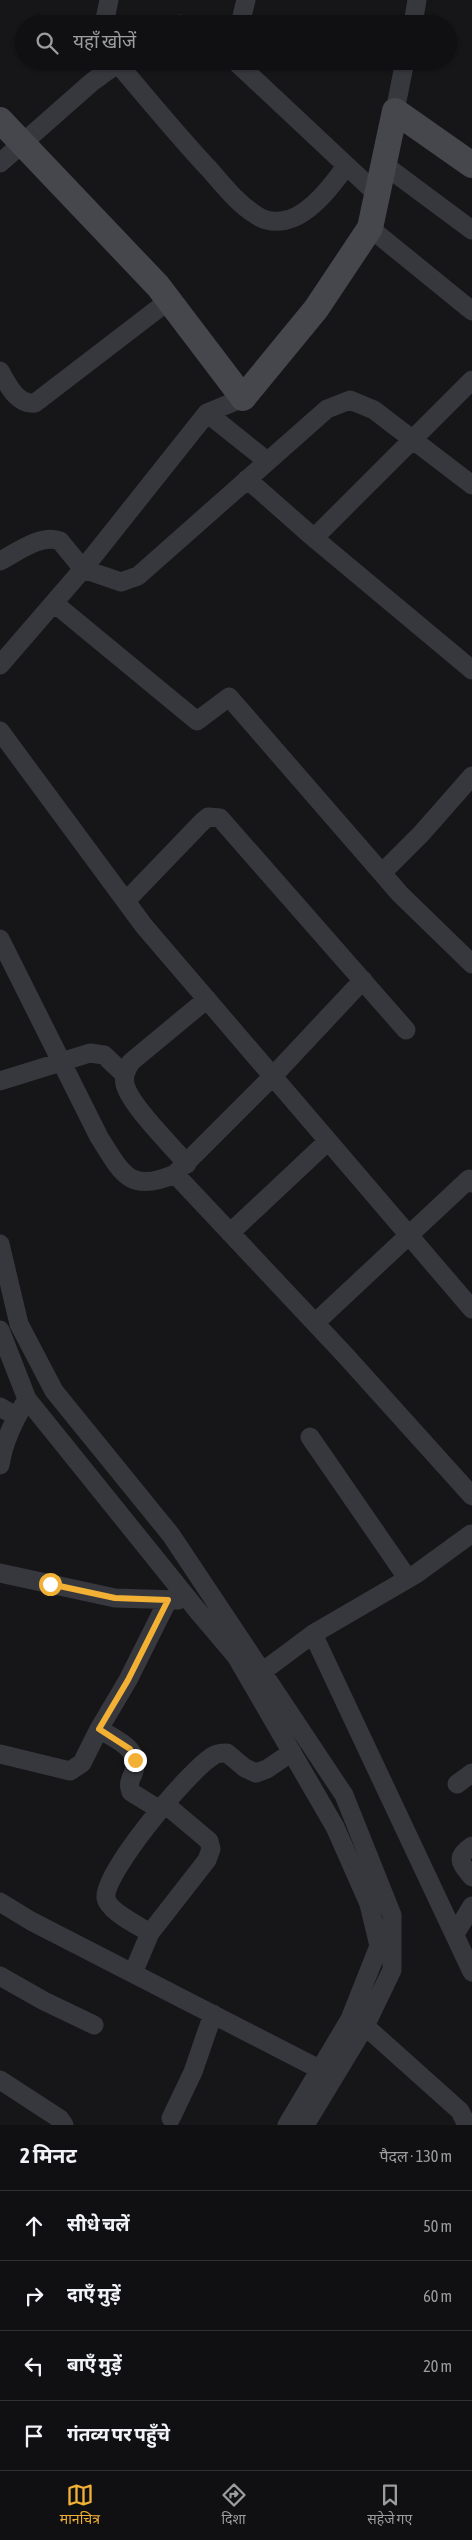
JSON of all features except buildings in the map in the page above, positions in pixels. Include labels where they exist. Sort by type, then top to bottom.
[{"type":"main road","points":[[0,120],[24,143],[158,286],[243,398],[316,309],[370,228],[395,111],[472,165]]},
{"type":"street","points":[[106,15],[108,0]]},
{"type":"street","points":[[242,15],[246,0]]},
{"type":"street","points":[[414,15],[418,0]]},
{"type":"street","points":[[92,82],[94,70]]},
{"type":"street","points":[[0,163],[108,70]]},
{"type":"street","points":[[126,70],[191,150],[242,205],[258,217],[270,221],[283,222],[298,215],[329,191],[346,166]]},
{"type":"street","points":[[245,70],[378,196]]},
{"type":"street","points":[[395,111],[403,70]]},
{"type":"street","points":[[383,164],[472,230]]},
{"type":"street","points":[[370,228],[472,311]]},
{"type":"street","points":[[0,371],[19,400],[26,403],[35,403],[168,301]]},
{"type":"street","points":[[314,538],[412,439],[471,384]]},
{"type":"street","points":[[0,665],[83,569],[207,413],[243,398]]},
{"type":"street","points":[[0,561],[43,540],[55,538],[60,541],[83,569],[122,582],[138,576],[328,409],[350,400],[374,410],[472,485]]},
{"type":"street","points":[[207,413],[266,462]]},
{"type":"street","points":[[247,479],[314,538],[472,670]]},
{"type":"street","points":[[54,603],[197,721],[229,697],[400,894],[472,964]]},
{"type":"street","points":[[0,731],[144,926],[472,1309]]},
{"type":"street","points":[[382,873],[428,827],[472,776]]},
{"type":"street","points":[[126,901],[202,822],[208,817],[220,818],[406,1030]]},
{"type":"street","points":[[0,939],[99,1137],[119,1168],[140,1183],[158,1182],[181,1169],[273,1076],[363,980]]},
{"type":"street","points":[[207,999],[131,1062],[124,1074],[125,1084],[132,1099],[181,1169],[230,1233],[315,1323],[472,1496]]},
{"type":"street","points":[[0,1081],[90,1053],[104,1055],[124,1074]]},
{"type":"street","points":[[230,1233],[328,1141]]},
{"type":"street","points":[[315,1323],[471,1180]]},
{"type":"street","points":[[0,1244],[20,1324],[54,1391],[171,1535],[344,1795],[392,1915],[392,1970],[357,2023],[321,2070],[287,2125]]},
{"type":"street","points":[[0,1330],[27,1398],[188,1600],[236,1656],[336,1827],[369,1904],[379,1946],[357,2023],[305,2125]]},
{"type":"street","points":[[0,1465],[3,1445],[27,1398]]},
{"type":"street","points":[[0,1407],[17,1417]]},
{"type":"street","points":[[310,1437],[408,1579]]},
{"type":"street","points":[[262,1672],[313,1634],[408,1579],[472,1534]]},
{"type":"street","points":[[0,1573],[115,1598],[188,1600]]},
{"type":"street","points":[[0,1754],[70,1771],[82,1763],[99,1729],[128,1680],[168,1600]]},
{"type":"street","points":[[313,1634],[472,1972]]},
{"type":"street","points":[[99,1729],[130,1749],[135,1760],[135,1768],[129,1784],[131,1792],[163,1807],[210,1841],[211,1849],[206,1860],[150,1933],[133,1973]]},
{"type":"street","points":[[150,1933],[115,1911],[108,1903],[106,1897],[110,1880],[115,1870],[163,1807],[198,1768],[213,1756],[227,1753],[245,1768],[256,1773],[266,1769],[292,1752]]},
{"type":"street","points":[[472,1846],[462,1852],[460,1858],[461,1863],[472,1877]]},
{"type":"street","points":[[0,1902],[30,1921],[321,2070]]},
{"type":"street","points":[[455,1934],[472,1906]]},
{"type":"street","points":[[0,1976],[44,2002],[94,2025]]},
{"type":"street","points":[[171,2118],[193,2072],[213,2014]]},
{"type":"street","points":[[357,2023],[460,2111],[467,2125]]},
{"type":"street","points":[[0,2080],[55,2116],[64,2125]]},
{"type":"route","points":[[50,1584],[115,1598],[168,1600],[128,1680],[99,1729],[130,1749],[135,1760]]}]
